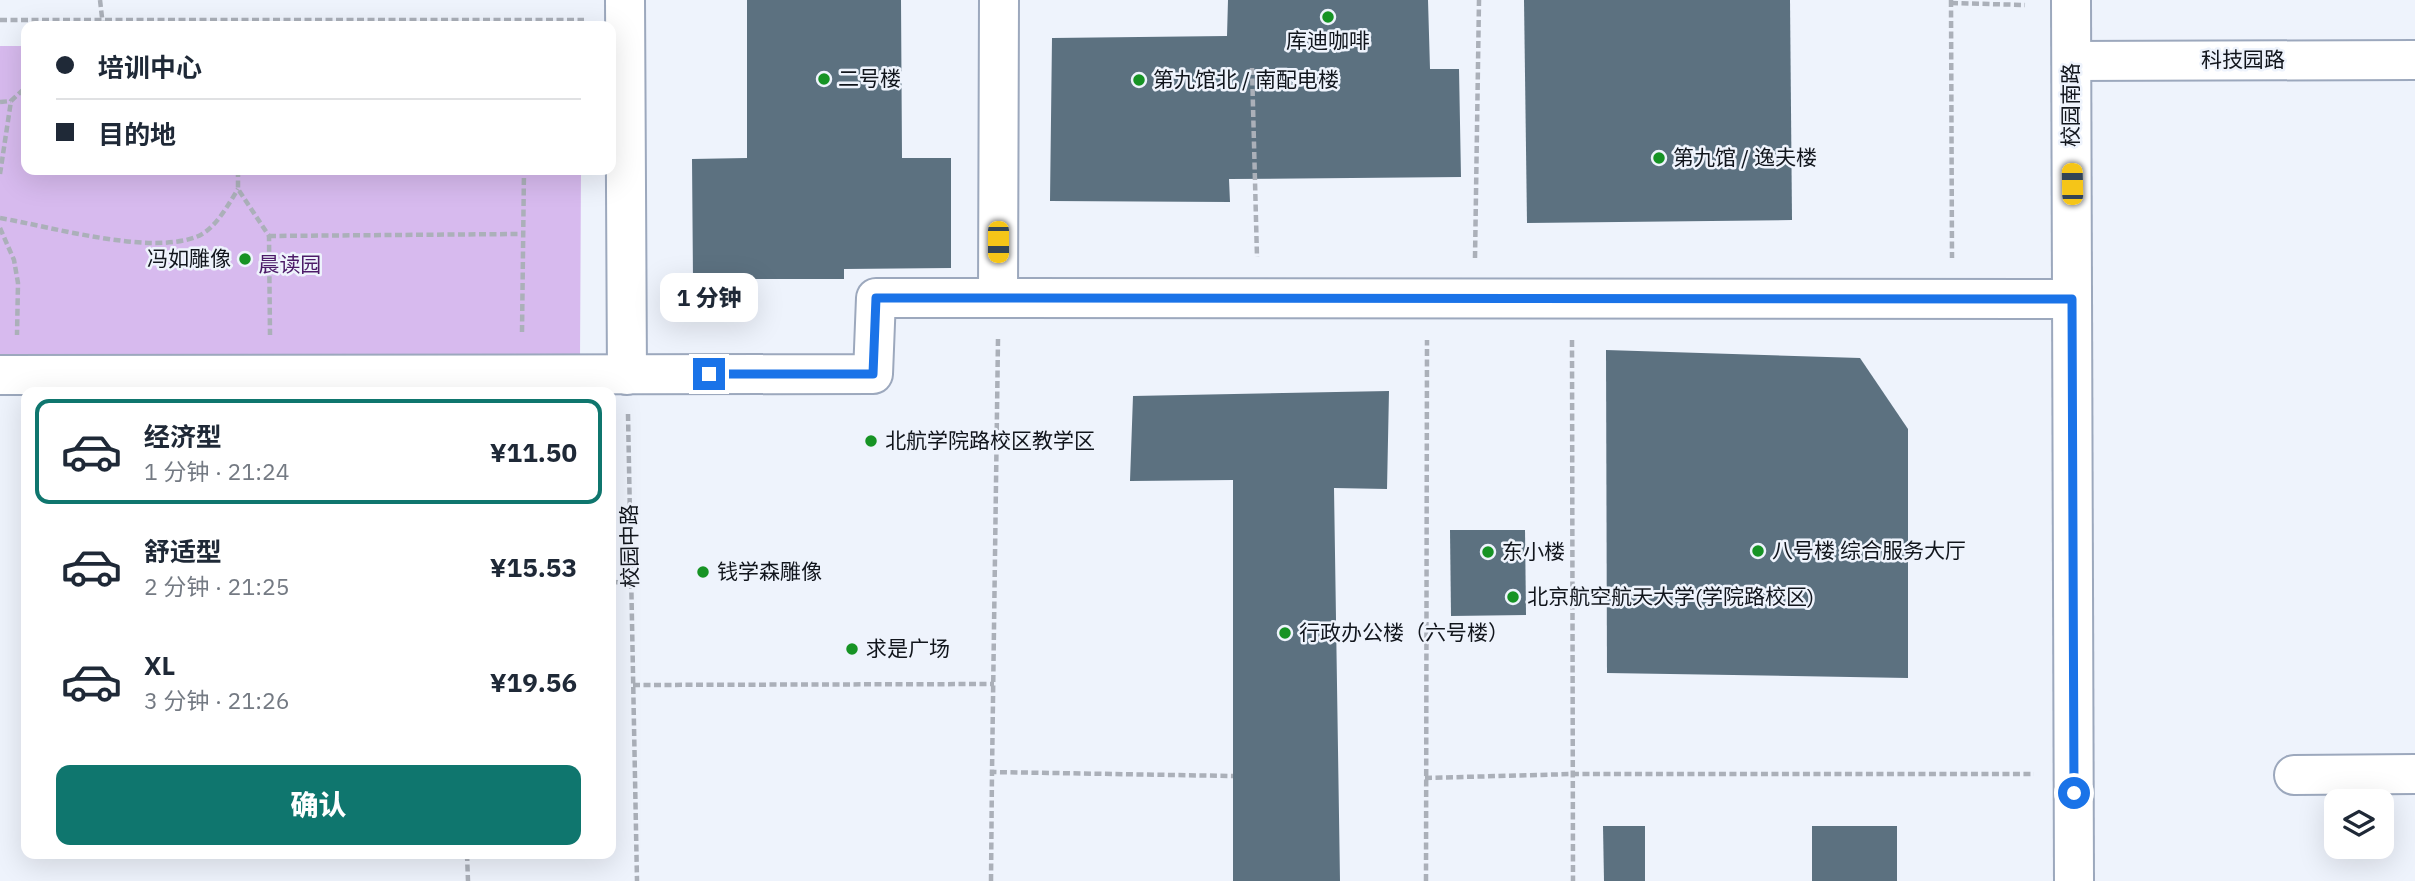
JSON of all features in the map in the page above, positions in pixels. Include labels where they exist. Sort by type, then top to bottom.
[{"type":"lane","points":[[998,296],[999,0]]},
{"type":"lane","name":"校园南路","points":[[2071,0],[2074,881]]},
{"type":"lane","points":[[625,10],[627,375]]},
{"type":"lane","name":"科技园路","points":[[2072,61],[2415,60]]},
{"type":"lane","points":[[8,375],[873,374],[876,298],[1258,296],[2072,299]]},
{"type":"lane","points":[[2294,775],[2415,774]]},
{"type":"path","points":[[100,0],[102,21]]},
{"type":"path","points":[[1474,297],[1479,0]]},
{"type":"path","points":[[1952,299],[1951,1],[2025,5]]},
{"type":"path","points":[[314,21],[527,19],[625,10]]},
{"type":"path","points":[[0,20],[34,21]]},
{"type":"path","points":[[1252,68],[1258,296]]},
{"type":"path","points":[[0,102],[10,101],[21,91]]},
{"type":"path","points":[[0,174],[10,101]]},
{"type":"path","points":[[238,175],[238,189],[269,236],[270,375]]},
{"type":"path","points":[[522,374],[524,175]]},
{"type":"path","points":[[0,218],[133,243],[159,242],[197,237],[218,219],[238,189]]},
{"type":"path","points":[[0,228],[15,260],[18,283],[8,375]]},
{"type":"path","points":[[269,236],[522,234]]},
{"type":"path","points":[[991,881],[998,296]]},
{"type":"path","points":[[1426,881],[1427,297]]},
{"type":"path","points":[[1573,297],[1573,881]]},
{"type":"path","name":"校园中路","points":[[627,375],[637,881]]},
{"type":"path","points":[[616,582],[631,583]]},
{"type":"path","points":[[633,685],[993,684]]},
{"type":"path","points":[[992,772],[1234,776]]},
{"type":"path","points":[[1425,778],[1573,774],[2074,774]]},
{"type":"path","points":[[467,859],[468,881]]},
{"type":"green space","name":"晨读园","points":[[0,46],[21,46],[21,175],[581,175],[580,361],[0,360]]},
{"type":"building","name":"二号楼","points":[[747,0],[901,0],[902,158],[951,158],[951,268],[844,269],[844,279],[693,279],[692,159],[747,158]]},
{"type":"building","points":[[1228,0],[1428,0],[1430,69],[1459,69],[1461,177],[1229,179],[1230,202],[1050,201],[1052,38],[1227,36]]},
{"type":"building","name":"第九馆 / 逸夫楼","points":[[1524,0],[1790,0],[1792,220],[1527,223]]},
{"type":"building","name":"八号楼 综合服务大厅","points":[[1606,350],[1860,358],[1908,429],[1908,678],[1607,673]]},
{"type":"building","name":"行政办公楼（六号楼）","points":[[1389,391],[1387,489],[1334,488],[1340,881],[1233,881],[1233,480],[1130,481],[1133,396]]},
{"type":"building","name":"东小楼","points":[[1450,530],[1525,530],[1526,615],[1451,616]]},
{"type":"building","points":[[1603,826],[1645,826],[1645,881],[1604,881]]},
{"type":"building","points":[[1812,826],[1897,826],[1897,881],[1812,881]]},
{"type":"place","name":"库迪咖啡","points":[[1328,17]]},
{"type":"place","name":"二号楼","points":[[824,79]]},
{"type":"place","name":"第九馆北 / 南配电楼","points":[[1139,80]]},
{"type":"place","name":"第九馆 / 逸夫楼","points":[[1659,158]]},
{"type":"place","name":"冯如雕像","points":[[245,259]]},
{"type":"place","name":"北航学院路校区教学区","points":[[871,441]]},
{"type":"place","name":"八号楼 综合服务大厅","points":[[1758,551]]},
{"type":"place","name":"东小楼","points":[[1488,552]]},
{"type":"place","name":"钱学森雕像","points":[[703,572]]},
{"type":"place","name":"北京航空航天大学(学院路校区)","points":[[1513,597]]},
{"type":"place","name":"行政办公楼（六号楼）","points":[[1285,633]]},
{"type":"place","name":"求是广场","points":[[852,649]]},
{"type":"route","points":[[709,374],[873,374],[876,298],[1022,296],[2072,299],[2074,793]]}]
